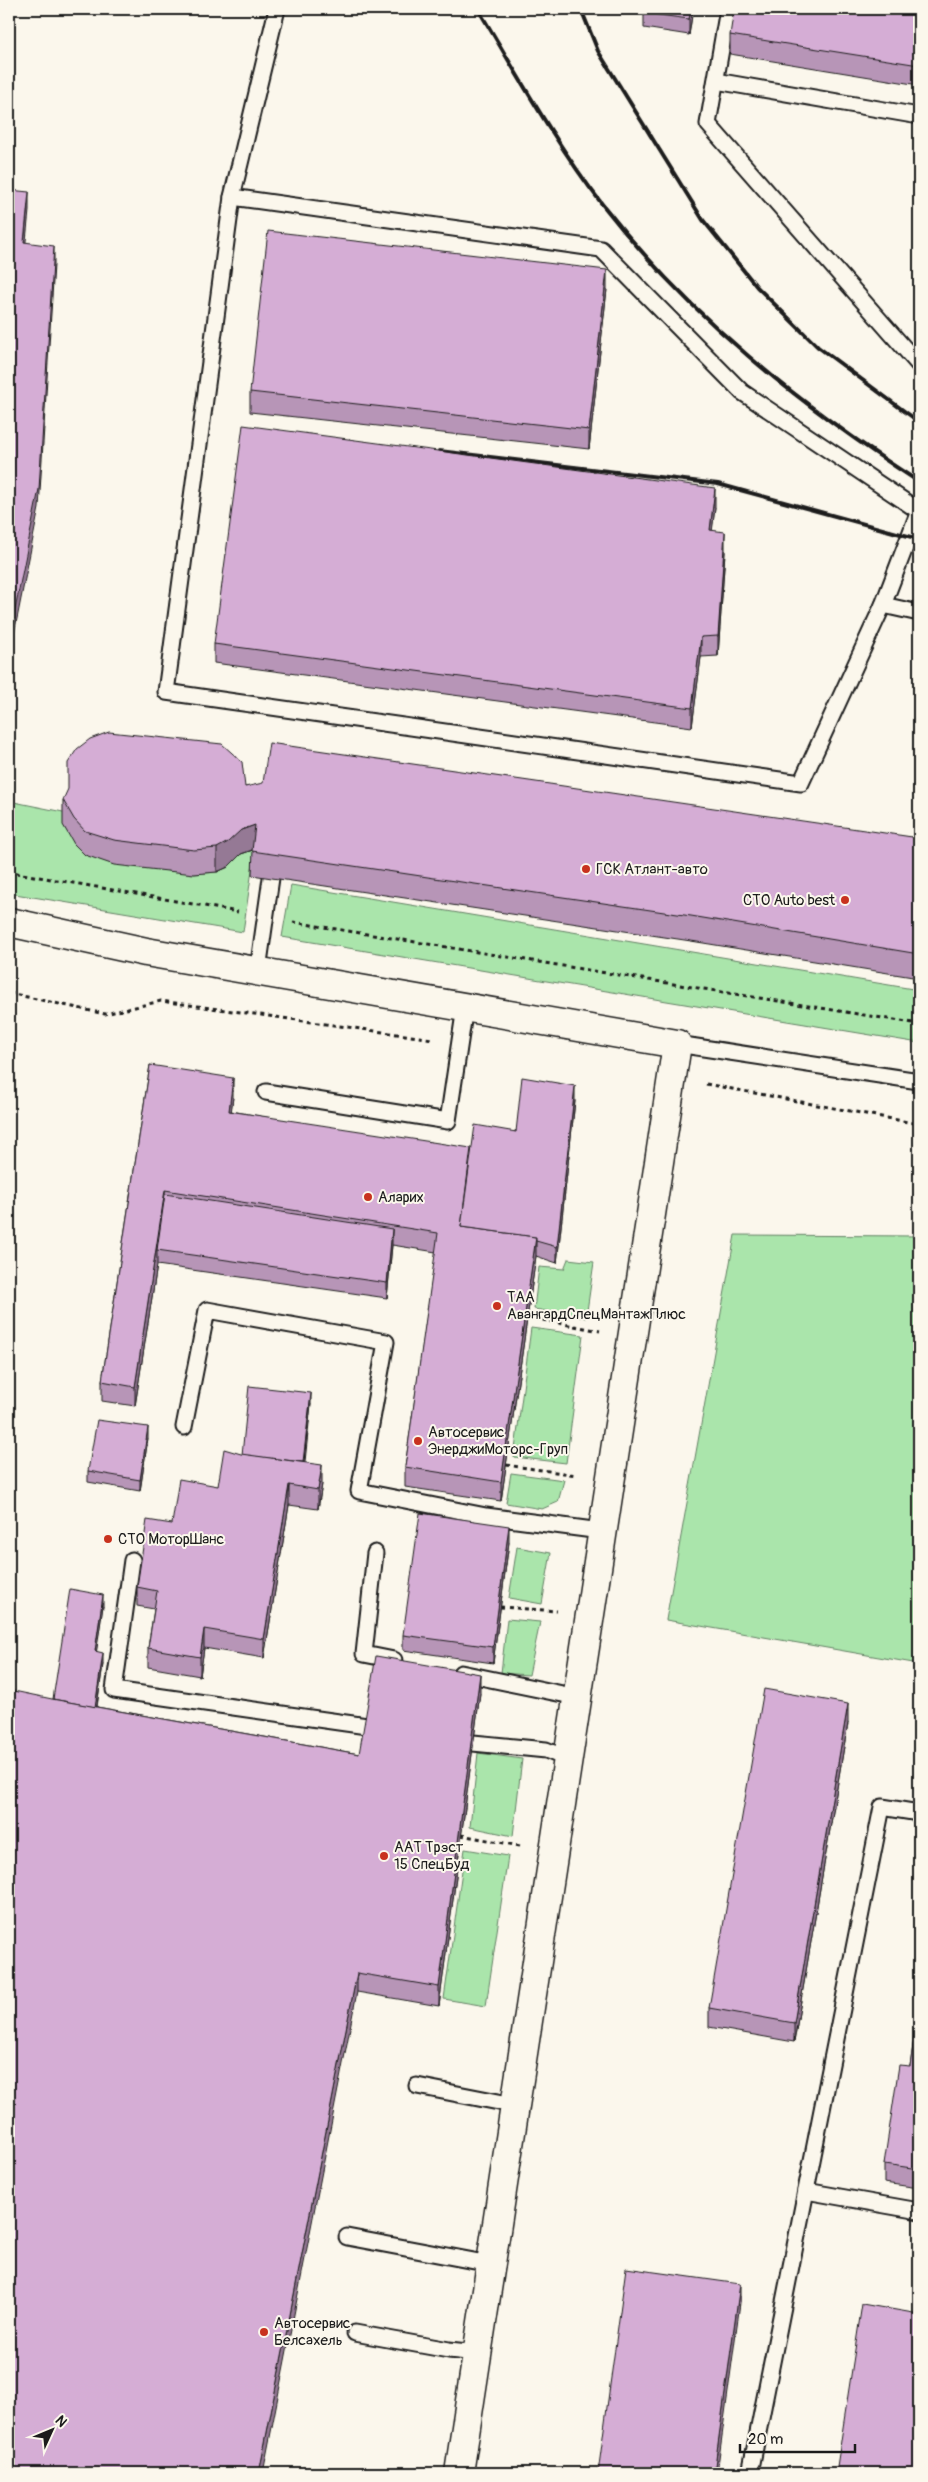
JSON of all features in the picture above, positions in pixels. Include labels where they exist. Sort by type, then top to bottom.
[{"type":"street","points":[[9,922],[146,952],[677,1044],[601,1531],[459,2473]]},
{"type":"lane","points":[[232,197],[601,249],[742,392],[919,511],[883,605],[801,783],[166,692],[232,197],[277,9]]},
{"type":"lane","points":[[728,9],[708,124],[919,365]]},
{"type":"lane","points":[[716,81],[919,116]]},
{"type":"lane","points":[[883,605],[919,613]]},
{"type":"lane","points":[[258,970],[270,878]]},
{"type":"lane","points":[[266,1092],[448,1121],[465,1007]]},
{"type":"lane","points":[[677,1044],[919,1081]]},
{"type":"lane","points":[[184,1427],[207,1310],[386,1342],[359,1490],[486,1516],[601,1531]]},
{"type":"lane","points":[[375,1553],[364,1654],[413,1664]]},
{"type":"lane","points":[[132,1560],[114,1690],[367,1726]]},
{"type":"lane","points":[[442,1669],[577,1697]]},
{"type":"lane","points":[[473,1743],[546,1750],[568,1759]]},
{"type":"lane","points":[[750,2473],[882,1807],[919,1813]]},
{"type":"lane","points":[[417,2086],[514,2105]]},
{"type":"lane","points":[[806,2191],[919,2211]]},
{"type":"lane","points":[[347,2237],[490,2264]]},
{"type":"lane","points":[[355,2333],[449,2350],[477,2352]]},
{"type":"path","points":[[9,874],[10,872],[265,917],[919,1024]]},
{"type":"path","points":[[9,993],[105,1014],[161,1001],[460,1043]]},
{"type":"path","points":[[672,1078],[919,1124]]},
{"type":"path","points":[[527,1317],[602,1331]]},
{"type":"path","points":[[506,1465],[583,1476]]},
{"type":"path","points":[[500,1607],[565,1612]]},
{"type":"path","points":[[461,1835],[523,1846]]},
{"type":"green space","points":[[9,801],[68,813],[194,874],[217,872],[228,867],[241,854],[255,849],[243,932],[9,893]]},
{"type":"green space","points":[[291,885],[919,990],[919,1043],[282,937]]},
{"type":"green space","points":[[735,1235],[919,1236],[919,1664],[666,1620]]},
{"type":"green space","points":[[568,1259],[594,1262],[586,1318],[534,1309],[539,1267],[564,1269]]},
{"type":"green space","points":[[531,1328],[583,1335],[566,1463],[514,1457]]},
{"type":"green space","points":[[511,1473],[564,1480],[558,1502],[542,1509],[506,1503]]},
{"type":"green space","points":[[517,1547],[551,1553],[542,1604],[509,1598]]},
{"type":"green space","points":[[507,1619],[540,1622],[529,1675],[501,1673]]},
{"type":"green space","points":[[478,1753],[522,1759],[513,1836],[470,1827]]},
{"type":"green space","points":[[465,1849],[508,1856],[486,2006],[444,1999]]},
{"type":"building","points":[[644,9],[691,9],[689,19],[644,13]]},
{"type":"building","points":[[734,9],[919,9],[919,65],[730,35]]},
{"type":"building","points":[[9,190],[29,192],[24,242],[54,246],[39,489],[9,640]]},
{"type":"building","points":[[268,231],[607,270],[589,430],[250,392]]},
{"type":"building","points":[[243,425],[715,488],[710,530],[725,532],[718,636],[701,637],[692,708],[214,644]]},
{"type":"building","name":"ГСК Атлант-авто","points":[[109,732],[222,744],[242,762],[245,787],[263,783],[269,743],[919,838],[919,954],[691,916],[252,851],[255,825],[241,830],[228,842],[217,848],[194,850],[114,840],[85,831],[74,819],[63,800],[68,789],[68,763],[77,749],[90,739]]},
{"type":"building","points":[[150,1065],[233,1078],[229,1111],[471,1148],[461,1227],[536,1237],[501,1482],[405,1467],[438,1233],[165,1190],[135,1387],[102,1381]]},
{"type":"building","points":[[522,1077],[575,1086],[557,1247],[536,1241],[536,1237],[461,1227],[475,1125],[516,1132]]},
{"type":"building","points":[[165,1194],[392,1229],[387,1283],[157,1250]]},
{"type":"building","points":[[249,1386],[311,1393],[303,1462],[242,1455]]},
{"type":"building","points":[[97,1420],[148,1427],[140,1480],[88,1471]]},
{"type":"building","points":[[224,1449],[241,1454],[322,1465],[318,1490],[289,1485],[264,1639],[204,1629],[200,1657],[148,1648],[157,1591],[137,1587],[147,1520],[172,1524],[179,1479],[218,1486]]},
{"type":"building","points":[[420,1513],[509,1526],[493,1647],[403,1635]]},
{"type":"building","points":[[70,1589],[103,1595],[95,1651],[103,1653],[95,1707],[53,1699]]},
{"type":"building","points":[[376,1656],[480,1674],[439,1987],[357,1973],[259,2473],[9,2473],[9,1690],[359,1754]]},
{"type":"building","points":[[764,1689],[848,1704],[794,2023],[709,2008]]},
{"type":"building","points":[[919,2005],[919,2169],[884,2164],[899,2065],[910,2066]]},
{"type":"building","points":[[626,2268],[740,2284],[714,2473],[598,2473]]},
{"type":"building","points":[[862,2304],[919,2314],[919,2473],[836,2473]]},
{"type":"railway","points":[[478,9],[568,157],[602,204],[672,285],[789,390],[831,422],[919,482]]},
{"type":"railway","points":[[581,9],[598,51],[703,220],[757,287],[818,347],[919,422]]},
{"type":"railway","points":[[439,451],[718,484],[919,539]]},
{"type":"place","name":"ГСК Атлант-авто","points":[[586,869]]},
{"type":"place","name":"СТО Auto best","points":[[845,900]]},
{"type":"place","name":"Аларих","points":[[368,1197]]},
{"type":"place","name":"ТАА АвангардСпецМантажПлюс","points":[[497,1306]]},
{"type":"place","name":"Автосервис ЭнерджиМоторс-Груп","points":[[418,1441]]},
{"type":"place","name":"СТО МоторШанс","points":[[108,1539]]},
{"type":"place","name":"ААТ Трэст 15 СпецБуд","points":[[384,1856]]},
{"type":"place","name":"Автосервис Белсахель","points":[[264,2332]]}]
